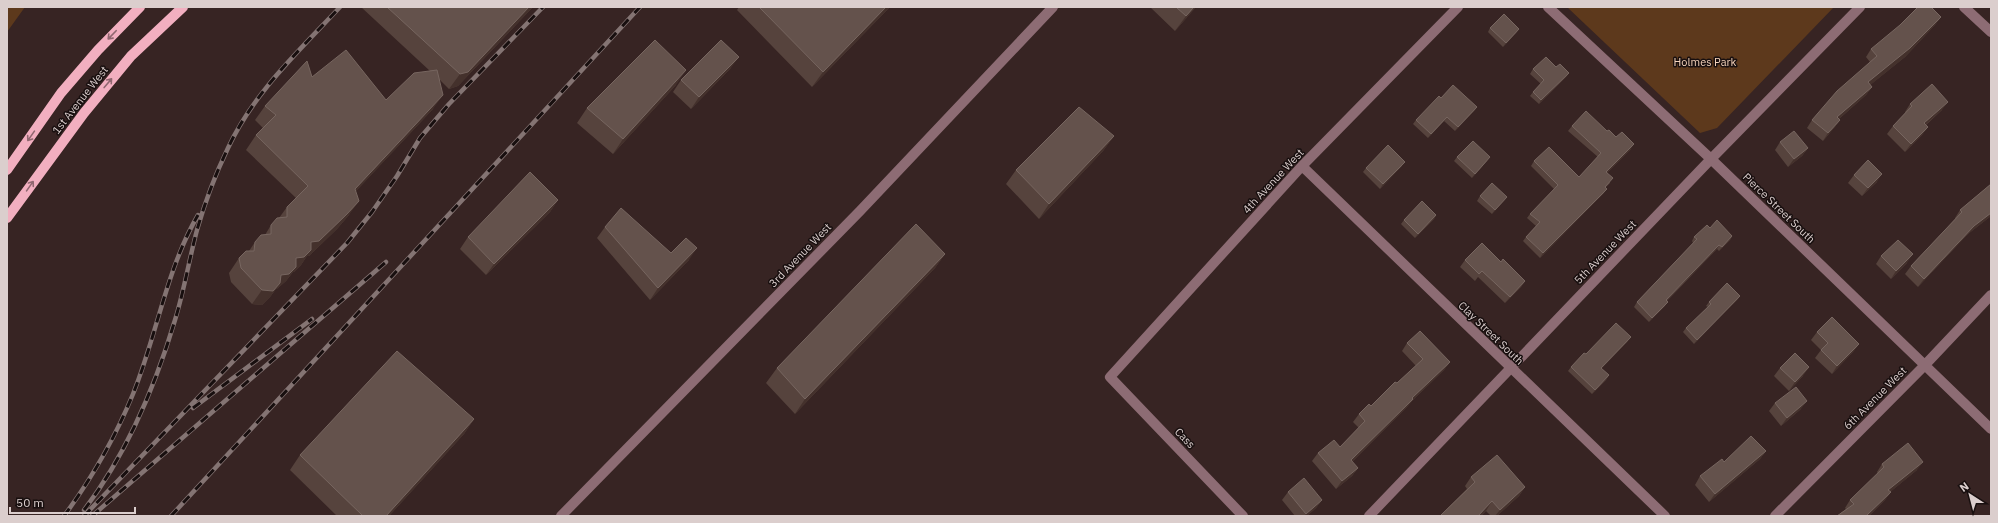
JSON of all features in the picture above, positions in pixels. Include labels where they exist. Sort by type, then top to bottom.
[{"type":"main road","name":"1st Avenue West","points":[[7,170],[61,93],[98,50],[140,7]]},
{"type":"main road","name":"1st Avenue West","points":[[7,218],[84,112],[131,56],[183,7]]},
{"type":"street","name":"3rd Avenue West","points":[[561,516],[860,211],[1053,7]]},
{"type":"street","name":"4th Avenue West","points":[[1110,377],[1302,166],[1458,7]]},
{"type":"street","name":"Pierce Street South","points":[[1548,7],[1710,159],[1991,429]]},
{"type":"street","name":"5th Avenue West","points":[[1369,516],[1710,159],[1860,7]]},
{"type":"street","points":[[1964,7],[1991,32]]},
{"type":"street","name":"Clay Street South","points":[[1302,166],[1510,369],[1665,516]]},
{"type":"street","name":"6th Avenue West","points":[[1775,516],[1924,366],[1991,295]]},
{"type":"street","name":"Cass","points":[[1110,377],[1243,516]]},
{"type":"green space","points":[[7,7],[25,7],[7,32]]},
{"type":"green space","name":"Holmes Park","points":[[1567,7],[1834,7],[1717,128],[1700,133]]},
{"type":"building","points":[[387,7],[529,7],[468,72],[460,74]]},
{"type":"building","points":[[759,7],[886,7],[823,72]]},
{"type":"building","points":[[1176,7],[1194,7],[1186,16]]},
{"type":"building","points":[[1918,7],[1931,7],[1941,17],[1910,48],[1868,82],[1872,87],[1837,117],[1840,120],[1828,133],[1812,120],[1837,91],[1877,56],[1871,49],[1900,25]]},
{"type":"building","points":[[1504,14],[1519,29],[1506,43],[1490,28]]},
{"type":"building","points":[[655,40],[686,70],[623,139],[587,108]]},
{"type":"building","points":[[721,40],[739,57],[699,97],[681,80]]},
{"type":"building","points":[[346,50],[386,100],[414,73],[437,70],[443,95],[355,189],[359,201],[347,214],[319,241],[311,242],[311,250],[304,257],[296,258],[296,267],[289,274],[281,275],[280,283],[273,291],[262,290],[241,268],[239,258],[246,251],[254,251],[255,242],[261,235],[271,234],[271,225],[277,218],[287,217],[287,207],[308,186],[256,135],[276,115],[265,106],[307,61],[312,77]]},
{"type":"building","points":[[1546,57],[1556,67],[1560,64],[1569,73],[1541,100],[1533,92],[1544,80],[1533,69]]},
{"type":"building","points":[[1932,84],[1948,102],[1924,123],[1928,127],[1911,144],[1893,126],[1912,106],[1910,104]]},
{"type":"building","points":[[1453,85],[1477,107],[1458,127],[1447,117],[1431,134],[1416,120],[1439,96],[1441,98]]},
{"type":"building","points":[[1079,107],[1114,136],[1049,204],[1016,170]]},
{"type":"building","points":[[1586,111],[1607,131],[1609,130],[1616,137],[1622,132],[1634,144],[1606,172],[1613,178],[1605,187],[1607,189],[1543,253],[1526,237],[1540,222],[1530,214],[1558,185],[1534,161],[1549,147],[1579,177],[1601,153],[1572,126]]},
{"type":"building","points":[[1794,131],[1808,148],[1794,159],[1780,142]]},
{"type":"building","points":[[1473,141],[1490,157],[1475,174],[1457,157]]},
{"type":"building","points":[[1388,145],[1405,162],[1383,184],[1366,168]]},
{"type":"building","points":[[1868,160],[1882,174],[1868,188],[1854,175]]},
{"type":"building","points":[[530,172],[558,200],[494,264],[468,237]]},
{"type":"building","points":[[1492,183],[1507,197],[1495,210],[1480,196]]},
{"type":"building","points":[[1991,184],[1991,213],[1974,226],[1924,279],[1911,266],[1962,212],[1960,210]]},
{"type":"building","points":[[1422,201],[1436,215],[1418,234],[1404,220]]},
{"type":"building","points":[[621,208],[671,253],[686,238],[697,248],[658,288],[605,227]]},
{"type":"building","points":[[1717,220],[1732,236],[1722,247],[1719,245],[1666,300],[1668,302],[1652,318],[1637,302],[1697,239],[1694,237],[1707,225],[1710,228]]},
{"type":"building","points":[[916,224],[945,254],[805,399],[777,368]]},
{"type":"building","points":[[1898,240],[1913,254],[1896,271],[1881,256]]},
{"type":"building","points":[[1482,243],[1501,262],[1503,259],[1525,281],[1510,297],[1482,271],[1479,274],[1465,260]]},
{"type":"building","points":[[1727,283],[1740,296],[1697,340],[1686,328],[1711,304],[1709,302]]},
{"type":"building","points":[[1832,317],[1859,344],[1837,366],[1821,350],[1828,343],[1817,332]]},
{"type":"building","points":[[1616,323],[1631,337],[1601,368],[1609,375],[1595,390],[1571,367]]},
{"type":"building","points":[[1420,331],[1450,362],[1351,460],[1358,468],[1342,481],[1318,453],[1334,440],[1340,447],[1365,421],[1359,414],[1369,404],[1371,406],[1395,382],[1397,383],[1423,359],[1407,343]]},
{"type":"building","points":[[397,351],[474,419],[386,516],[363,516],[300,455]]},
{"type":"building","points":[[1795,353],[1809,367],[1795,382],[1780,368]]},
{"type":"building","points":[[1796,387],[1807,401],[1787,418],[1775,403]]},
{"type":"building","points":[[1751,436],[1766,451],[1715,494],[1700,476],[1722,459],[1724,462]]},
{"type":"building","points":[[1908,443],[1923,462],[1888,490],[1891,492],[1866,516],[1837,516],[1854,504],[1850,500],[1884,467],[1882,464]]},
{"type":"building","points":[[1497,455],[1525,487],[1500,510],[1492,501],[1478,516],[1440,516],[1475,482],[1471,477]]},
{"type":"building","points":[[1304,478],[1322,500],[1306,514],[1288,492]]},
{"type":"railway","points":[[84,510],[113,467],[126,443],[138,420],[158,370],[175,320],[197,230],[215,178],[228,148],[239,128],[264,90],[293,56],[340,7]]},
{"type":"railway","points":[[84,516],[347,243],[372,212],[397,176],[420,138],[449,104],[543,7]]},
{"type":"railway","points":[[171,516],[640,7]]},
{"type":"railway","points":[[64,516],[84,487],[119,426],[141,372],[178,258],[198,215]]},
{"type":"railway","points":[[92,516],[386,262]]},
{"type":"railway","points":[[193,408],[312,319]]}]
